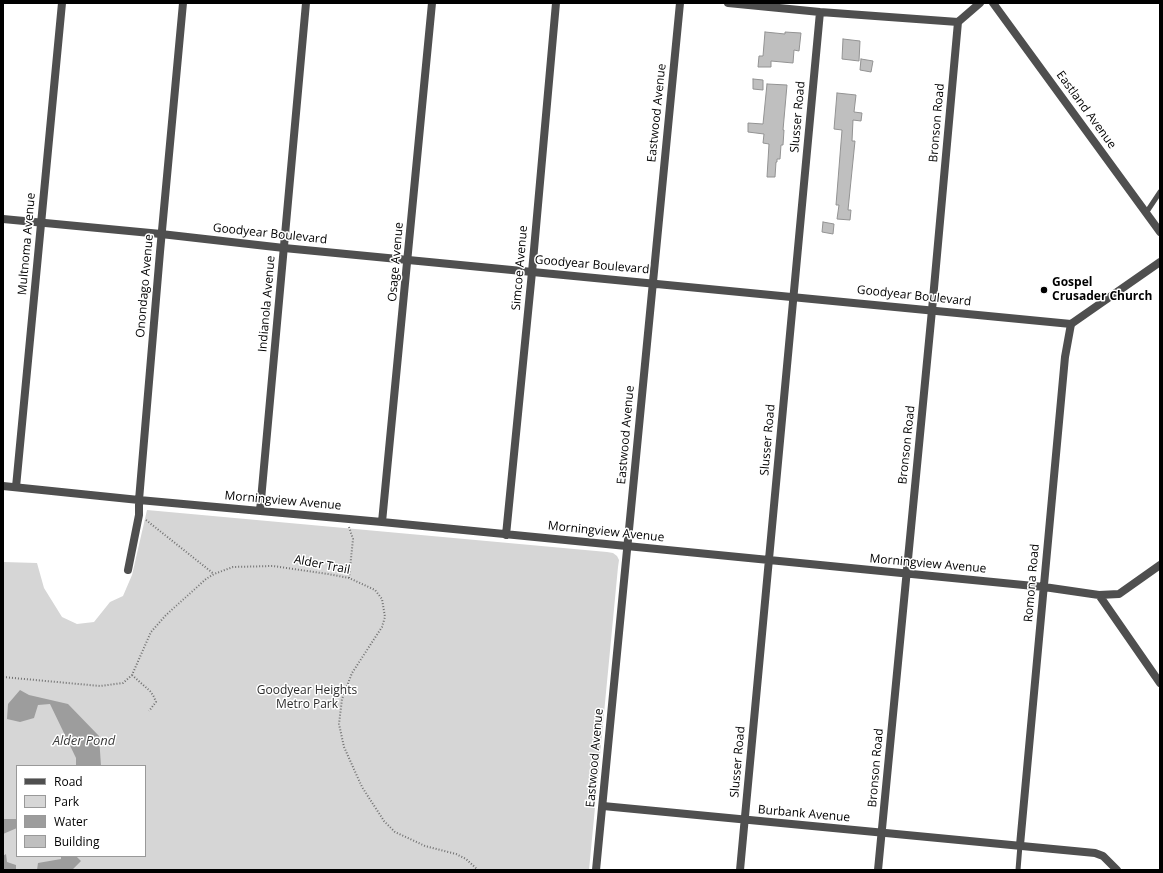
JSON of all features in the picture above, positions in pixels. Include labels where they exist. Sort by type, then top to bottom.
[{"type":"street","name":"Multnoma Avenue","points":[[16,487],[62,3]]},
{"type":"street","name":"Onondago Avenue","points":[[128,570],[139,515],[161,234],[183,3]]},
{"type":"street","name":"Indianola Avenue","points":[[260,511],[306,3]]},
{"type":"street","name":"Osage Avenue","points":[[382,522],[432,3]]},
{"type":"street","name":"Simcoe Avenue","points":[[506,534],[532,272],[556,3]]},
{"type":"street","name":"Eastwood Avenue","points":[[596,870],[680,3]]},
{"type":"street","points":[[728,3],[820,12],[958,22],[980,3]]},
{"type":"street","name":"Eastland Avenue","points":[[993,3],[1160,232]]},
{"type":"street","name":"Slusser Road","points":[[740,870],[820,12]]},
{"type":"street","name":"Bronson Road","points":[[878,870],[958,22]]},
{"type":"street","name":"Goodyear Boulevard","points":[[3,219],[161,234],[284,248],[1071,324]]},
{"type":"street","points":[[1071,324],[1160,262]]},
{"type":"street","name":"Romona Road","points":[[1020,845],[1064,364],[1071,324]]},
{"type":"street","name":"Morningview Avenue","points":[[3,486],[1044,587],[1099,595],[1119,594],[1160,565]]},
{"type":"street","points":[[1099,595],[1160,683]]},
{"type":"street","name":"Burbank Avenue","points":[[603,806],[1095,853],[1103,856],[1117,870]]},
{"type":"lane","points":[[1146,213],[1160,192]]},
{"type":"lane","points":[[1018,870],[1020,845]]},
{"type":"path","points":[[139,515],[214,574]]},
{"type":"path","points":[[346,519],[353,539],[349,578]]},
{"type":"path","name":"Alder Trail","points":[[132,675],[151,632],[166,615],[206,579],[214,574],[233,567],[273,566],[328,574],[349,578],[375,590],[382,599],[385,617],[382,627],[352,673],[342,699],[339,724],[344,747],[362,787],[384,821],[395,832],[425,846],[456,854],[466,859],[478,870]]},
{"type":"path","points":[[3,678],[100,686],[123,683],[132,675],[150,691],[154,697],[156,702],[149,711]]},
{"type":"green space","name":"Goodyear Heights Metro Park","points":[[147,510],[613,553],[619,560],[589,870],[3,870],[3,562],[37,563],[44,588],[62,617],[77,624],[94,622],[110,602],[123,596],[132,575]]},
{"type":"water","name":"Alder Pond","points":[[20,690],[29,695],[68,704],[99,736],[101,765],[76,765],[76,758],[50,704],[38,705],[34,718],[20,722],[7,719],[8,704]]},
{"type":"water","points":[[3,819],[16,819],[16,828],[3,834]]},
{"type":"water","points":[[6,854],[7,862],[16,865],[16,870],[3,870],[3,856]]},
{"type":"water","points":[[61,857],[77,857],[81,861],[72,870],[37,870],[38,863],[61,859]]},
{"type":"building","points":[[765,32],[785,34],[785,32],[801,33],[799,51],[794,50],[793,63],[771,61],[771,67],[758,67],[759,56],[763,56]]},
{"type":"building","points":[[843,39],[860,41],[859,61],[842,59]]},
{"type":"building","points":[[861,59],[873,61],[871,72],[860,70]]},
{"type":"building","points":[[753,79],[763,80],[763,90],[753,89]]},
{"type":"building","points":[[767,84],[787,85],[783,145],[781,145],[780,159],[777,159],[776,162],[775,177],[767,177],[769,144],[763,143],[764,134],[748,132],[748,123],[763,124]]},
{"type":"building","points":[[837,93],[856,95],[854,112],[862,113],[861,121],[853,120],[852,141],[855,141],[848,210],[851,210],[850,220],[837,219],[839,205],[836,205],[842,130],[834,129]]},
{"type":"building","points":[[823,222],[834,224],[833,234],[822,232]]},
{"type":"place","name":"Gospel Crusader Church","points":[[1044,290]]}]
